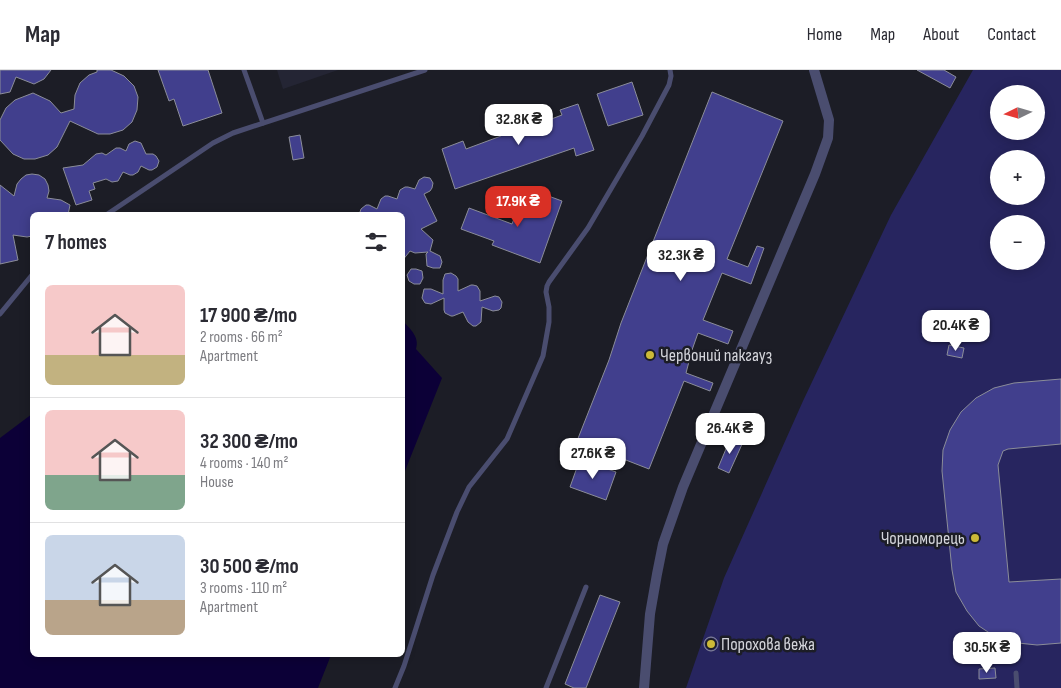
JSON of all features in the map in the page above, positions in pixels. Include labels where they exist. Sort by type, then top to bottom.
[{"type":"street","points":[[644,688],[650,614],[663,544],[687,478],[815,174],[828,138],[829,120],[814,70]]},
{"type":"lane","points":[[244,70],[263,123]]},
{"type":"lane","points":[[110,212],[213,143],[233,132],[425,70]]},
{"type":"lane","points":[[395,688],[404,666],[433,575],[457,512],[469,487],[507,439],[543,356],[549,322],[547,286],[588,228],[642,136],[669,85],[670,70]]},
{"type":"lane","points":[[0,314],[30,277]]},
{"type":"lane","points":[[546,688],[586,587]]},
{"type":"lane","points":[[1016,673],[1017,688]]},
{"type":"shaded area","points":[[277,70],[338,70],[283,89]]},
{"type":"shaded area","points":[[973,70],[1061,70],[1061,688],[686,688],[724,578],[803,401],[891,215]]},
{"type":"shaded area","points":[[405,323],[417,341],[416,349],[442,378],[405,471]]},
{"type":"shaded area","points":[[30,416],[30,657],[330,657],[318,688],[0,688],[0,438]]},
{"type":"building","points":[[0,70],[51,70],[44,79],[34,84],[16,77],[10,92],[0,94]]},
{"type":"building","points":[[97,70],[111,70],[124,76],[134,86],[138,97],[137,110],[132,122],[123,130],[110,134],[98,134],[70,121],[57,147],[48,155],[35,159],[24,159],[13,154],[0,140],[0,120],[6,108],[15,100],[33,93],[50,101],[61,113],[74,109],[75,95],[80,83],[89,75],[97,72]]},
{"type":"building","points":[[158,70],[208,70],[222,113],[183,126],[174,99],[169,101]]},
{"type":"building","points":[[917,70],[944,70],[956,77],[950,88]]},
{"type":"building","points":[[632,82],[643,115],[608,126],[597,94]]},
{"type":"building","points":[[712,92],[783,121],[727,259],[748,267],[757,246],[764,248],[751,284],[722,273],[703,320],[733,331],[728,344],[698,333],[686,373],[713,383],[710,391],[684,381],[649,469],[577,441],[609,360],[621,323]]},
{"type":"building","points":[[578,104],[594,150],[576,156],[574,148],[455,189],[442,149],[463,141],[466,149],[501,136],[498,127],[542,111],[546,121],[562,115],[560,110]]},
{"type":"building","points":[[300,135],[304,158],[293,160],[289,137]]},
{"type":"building","points":[[135,141],[141,143],[146,154],[156,156],[159,161],[157,167],[149,170],[141,166],[138,172],[133,175],[123,172],[118,181],[112,182],[106,179],[93,183],[95,189],[89,191],[92,200],[76,205],[63,168],[83,165],[96,154],[102,153],[106,155],[116,148],[126,151],[129,144]]},
{"type":"building","points":[[26,175],[39,175],[45,179],[49,191],[47,198],[61,200],[70,205],[69,212],[30,212],[30,236],[13,235],[18,260],[0,264],[0,185],[14,196],[17,184]]},
{"type":"building","points":[[424,177],[430,178],[433,183],[430,191],[424,194],[437,221],[421,229],[433,240],[430,251],[440,256],[442,262],[440,268],[427,266],[426,254],[428,252],[415,253],[410,251],[405,257],[405,212],[360,212],[366,205],[377,209],[381,199],[385,196],[397,199],[400,190],[405,187],[415,189],[419,180]]},
{"type":"building","points":[[543,194],[562,201],[540,263],[492,245],[494,241],[461,229],[469,208],[512,224],[520,203],[537,209]]},
{"type":"building","points":[[411,269],[422,271],[423,278],[420,284],[414,284],[409,281],[407,275]]},
{"type":"building","points":[[451,273],[458,279],[458,291],[471,285],[477,286],[480,291],[480,301],[495,296],[499,297],[502,302],[501,308],[493,311],[482,307],[481,322],[473,326],[468,322],[463,312],[453,316],[445,313],[444,298],[431,304],[425,303],[422,298],[424,289],[431,289],[443,294],[445,274]]},
{"type":"building","points":[[949,345],[964,348],[962,358],[947,355]]},
{"type":"building","points":[[1061,379],[1061,444],[1008,449],[1003,451],[998,465],[1009,582],[1061,579],[1061,643],[1037,645],[1018,643],[997,638],[979,626],[967,611],[956,592],[942,471],[943,450],[950,430],[961,412],[976,398],[994,388],[1014,383]]},
{"type":"building","points":[[731,437],[743,442],[729,473],[718,468]]},
{"type":"building","points":[[580,459],[616,472],[606,500],[570,487]]},
{"type":"building","points":[[600,595],[620,602],[586,688],[574,688],[565,684]]},
{"type":"building","name":"Порохова вежа","points":[[708,637],[714,637],[718,644],[714,651],[708,651],[704,647],[704,641]]},
{"type":"building","points":[[995,668],[996,678],[979,679],[979,669]]},
{"type":"place","name":"Червоний пакгауз","points":[[650,355]]},
{"type":"place","name":"Чорноморець","points":[[975,538]]},
{"type":"place","name":"Порохова вежа","points":[[711,644]]}]
